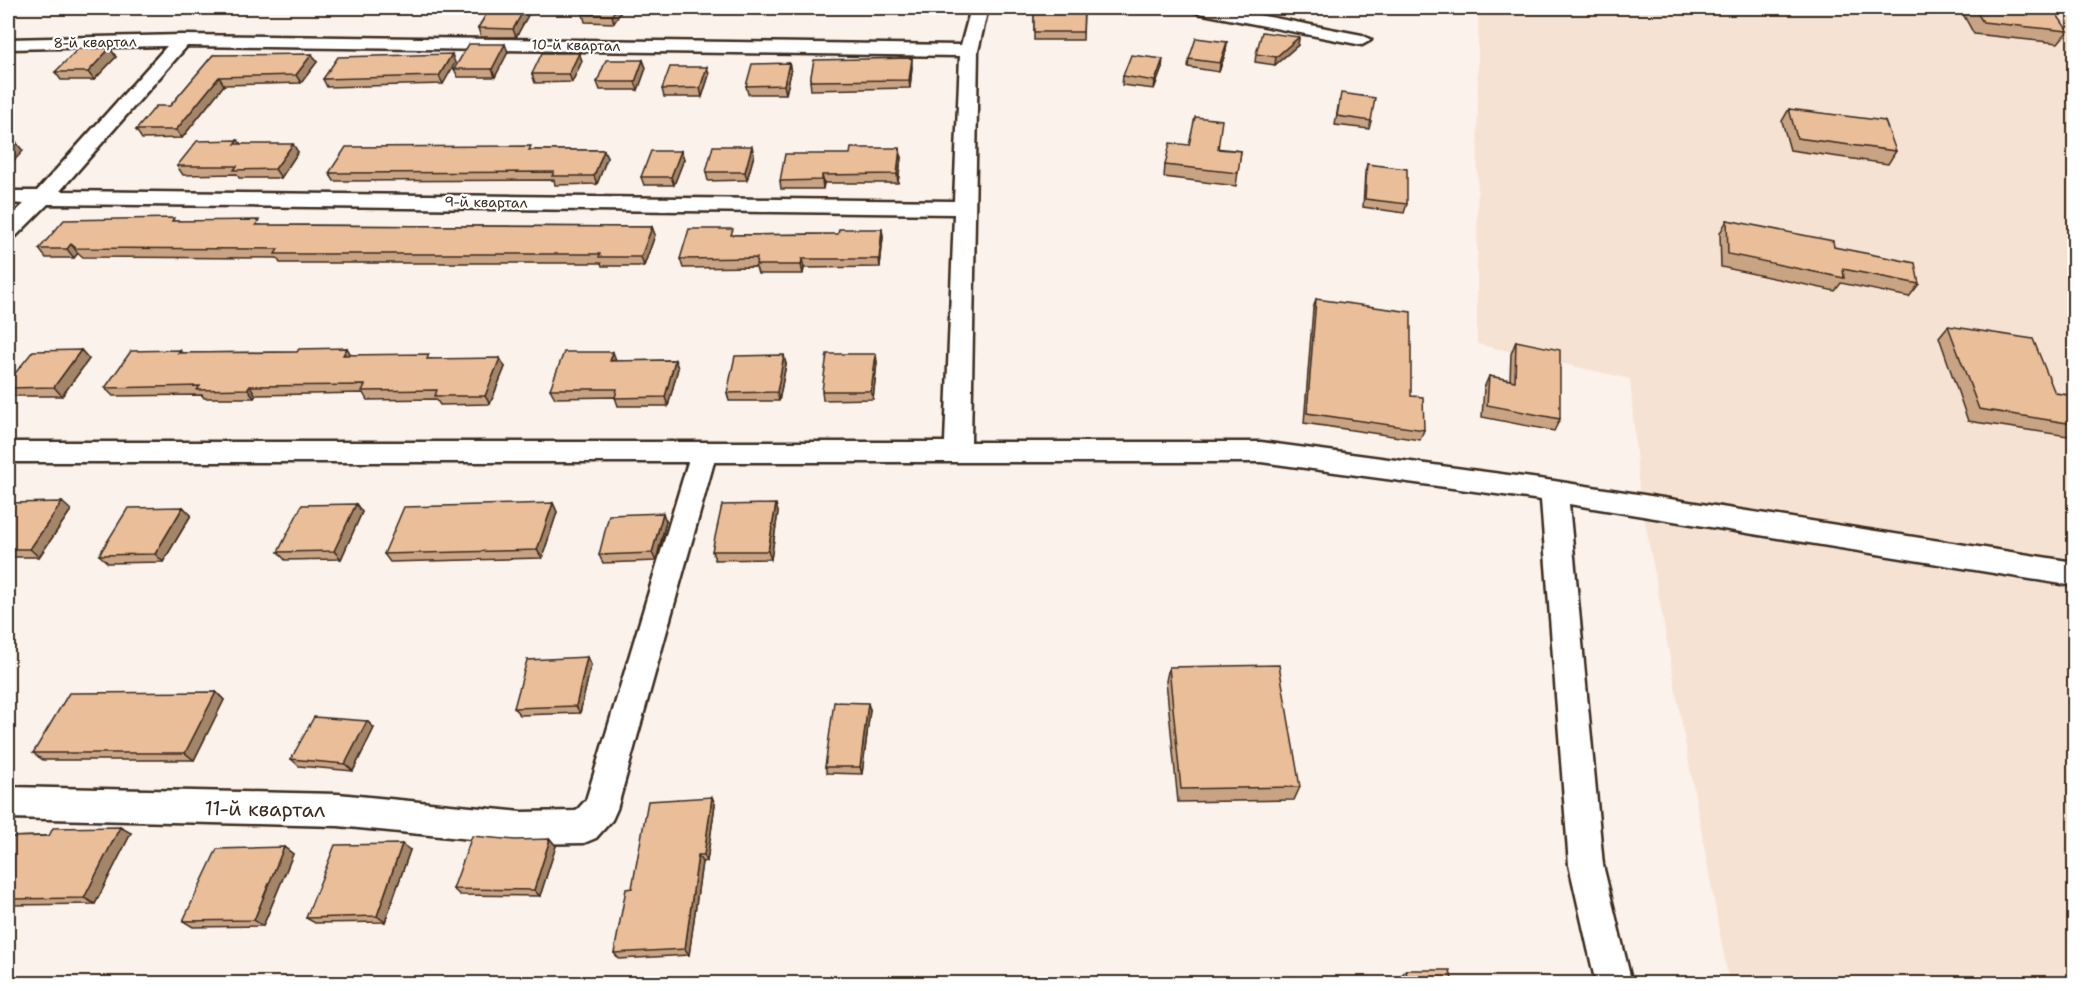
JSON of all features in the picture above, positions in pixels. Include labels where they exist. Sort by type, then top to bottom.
[{"type":"street","points":[[958,452],[969,51],[979,8]]},
{"type":"street","points":[[1198,8],[1362,40]]},
{"type":"street","points":[[8,231],[43,197],[182,40]]},
{"type":"street","name":"10-й квартал","points":[[182,40],[969,51]]},
{"type":"street","name":"8-й квартал","points":[[8,44],[182,40]]},
{"type":"street","name":"9-й квартал","points":[[8,197],[964,207]]},
{"type":"street","points":[[8,452],[1261,452],[1554,491],[2074,574]]},
{"type":"street","name":"11-й квартал","points":[[8,803],[338,810],[521,828],[584,827],[600,809],[704,452]]},
{"type":"street","points":[[1554,491],[1587,865],[1614,984]]},
{"type":"shaded area","points":[[1478,8],[2074,8],[2074,983],[1729,983],[1639,488],[1630,379],[1477,344]]},
{"type":"building","points":[[490,8],[525,8],[513,29],[478,28]]},
{"type":"building","points":[[587,8],[616,8],[612,15],[583,14]]},
{"type":"building","points":[[1034,8],[1084,8],[1083,32],[1034,32]]},
{"type":"building","points":[[1974,8],[2054,10],[2068,31],[1983,22]]},
{"type":"building","points":[[1262,32],[1299,37],[1276,57],[1256,54]]},
{"type":"building","points":[[1196,38],[1227,42],[1220,63],[1189,59]]},
{"type":"building","points":[[469,44],[505,44],[492,69],[454,69]]},
{"type":"building","points":[[110,48],[88,72],[55,72],[78,49]]},
{"type":"building","points":[[542,53],[579,53],[569,74],[532,74]]},
{"type":"building","points":[[312,54],[296,75],[219,77],[176,130],[136,130],[156,106],[170,106],[213,55]]},
{"type":"building","points":[[452,54],[439,76],[323,79],[338,57]]},
{"type":"building","points":[[1131,55],[1163,59],[1155,81],[1123,76]]},
{"type":"building","points":[[912,58],[909,80],[810,81],[814,60]]},
{"type":"building","points":[[606,60],[643,60],[635,82],[597,82]]},
{"type":"building","points":[[789,63],[784,85],[746,86],[752,64]]},
{"type":"building","points":[[670,67],[707,67],[700,88],[662,89]]},
{"type":"building","points":[[1341,93],[1375,98],[1371,121],[1337,116]]},
{"type":"building","points":[[1789,109],[1885,121],[1896,151],[1797,138]]},
{"type":"building","points":[[1195,117],[1222,120],[1218,149],[1241,151],[1238,173],[1165,165],[1170,143],[1189,145]]},
{"type":"building","points":[[238,140],[235,144],[293,144],[275,169],[234,170],[237,166],[177,166],[197,141]]},
{"type":"building","points":[[16,142],[8,151],[8,143]]},
{"type":"building","points":[[531,146],[529,150],[604,150],[594,176],[552,176],[554,172],[329,173],[346,147]]},
{"type":"building","points":[[713,146],[752,146],[745,172],[706,172]]},
{"type":"building","points":[[851,148],[900,148],[897,174],[822,175],[822,180],[780,181],[785,154],[850,154]]},
{"type":"building","points":[[651,151],[681,151],[671,177],[641,177]]},
{"type":"building","points":[[1367,164],[1407,169],[1407,204],[1365,199]]},
{"type":"building","points":[[174,218],[172,221],[259,220],[256,225],[652,227],[641,257],[599,257],[600,254],[275,254],[278,249],[76,248],[71,244],[67,249],[39,249],[64,220]]},
{"type":"building","points":[[1727,220],[1833,241],[1834,247],[1915,263],[1919,284],[1843,269],[1844,278],[1728,254]]},
{"type":"building","points":[[689,229],[733,229],[731,235],[838,234],[839,229],[882,229],[879,259],[802,259],[801,265],[756,265],[757,258],[680,259]]},
{"type":"building","points":[[1316,299],[1411,312],[1411,396],[1423,397],[1424,430],[1307,413]]},
{"type":"building","points":[[1948,326],[2033,339],[2055,393],[2074,396],[2074,424],[1979,409]]},
{"type":"building","points":[[1516,341],[1560,350],[1560,419],[1487,405],[1489,376],[1515,381]]},
{"type":"building","points":[[347,348],[343,355],[429,354],[427,359],[500,358],[485,396],[435,396],[437,390],[362,391],[365,385],[250,386],[248,389],[197,390],[200,386],[105,388],[131,351],[297,352],[299,349]]},
{"type":"building","points":[[81,350],[54,387],[8,388],[8,382],[33,351]]},
{"type":"building","points":[[564,352],[613,352],[610,361],[675,360],[665,397],[615,398],[617,389],[550,389]]},
{"type":"building","points":[[827,354],[876,354],[871,391],[822,391]]},
{"type":"building","points":[[784,355],[777,392],[727,393],[735,356]]},
{"type":"building","points":[[62,502],[30,549],[8,549],[8,503]]},
{"type":"building","points":[[553,503],[537,550],[384,554],[404,507]]},
{"type":"building","points":[[356,504],[334,551],[278,552],[302,505]]},
{"type":"building","points":[[776,504],[768,551],[712,551],[722,505]]},
{"type":"building","points":[[183,507],[155,554],[99,555],[128,508]]},
{"type":"building","points":[[663,513],[652,553],[599,555],[609,515]]},
{"type":"building","points":[[587,657],[576,706],[514,708],[527,660]]},
{"type":"building","points":[[1279,665],[1300,787],[1181,789],[1169,667]]},
{"type":"building","points":[[216,692],[185,753],[33,753],[69,693]]},
{"type":"building","points":[[834,702],[868,703],[860,767],[825,767]]},
{"type":"building","points":[[314,717],[367,721],[345,764],[291,759]]},
{"type":"building","points":[[712,797],[704,855],[698,855],[685,949],[614,953],[626,889],[632,888],[648,801]]},
{"type":"building","points":[[120,827],[84,898],[8,899],[8,837],[49,836],[53,828]]},
{"type":"building","points":[[472,836],[515,840],[550,839],[534,890],[453,889]]},
{"type":"building","points":[[402,844],[377,916],[306,918],[335,845]]},
{"type":"building","points":[[284,847],[254,920],[183,921],[217,849]]},
{"type":"building","points":[[1406,970],[1450,970],[1453,984],[1408,984]]}]
